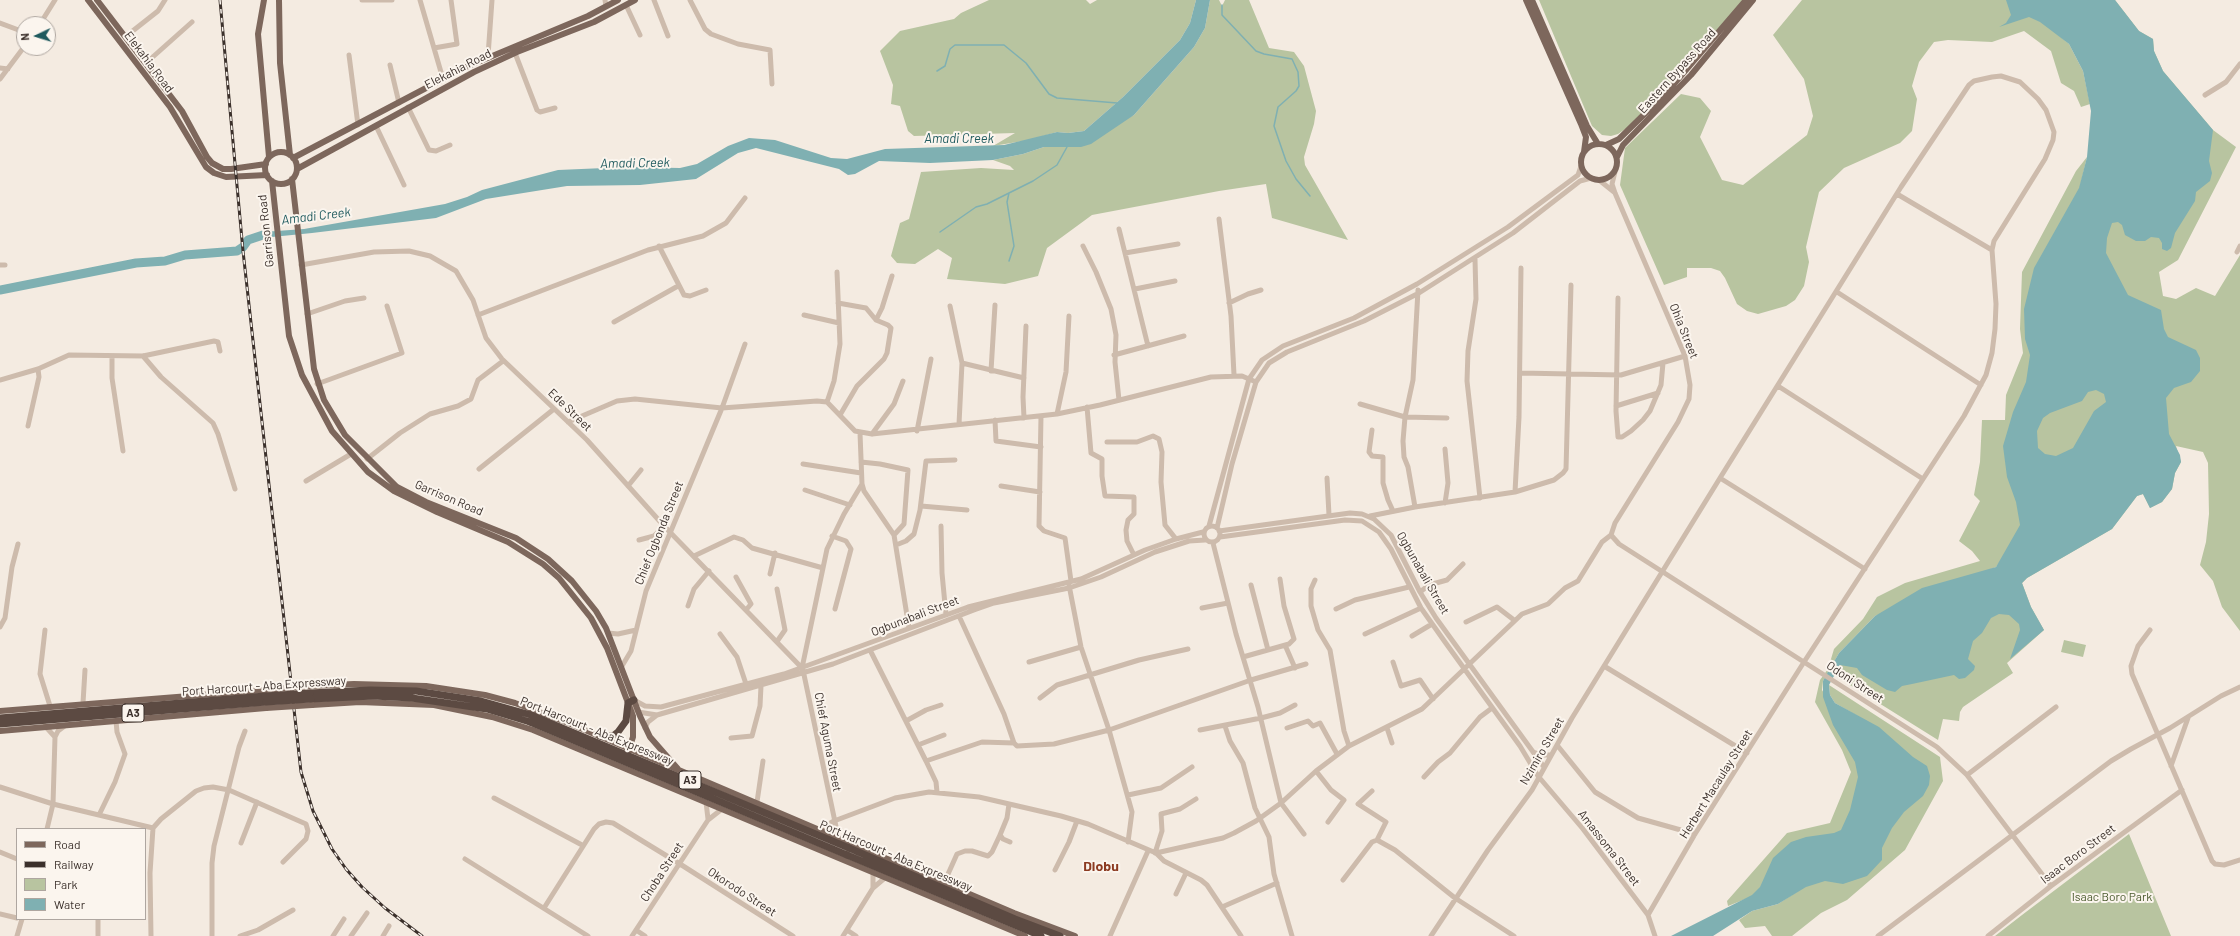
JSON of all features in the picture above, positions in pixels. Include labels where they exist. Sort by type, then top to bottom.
[{"type":"highway","name":"Port Harcourt - Aba Expressway","points":[[0,718],[311,696],[370,690],[416,691],[481,701],[530,718],[848,851],[1060,936]]},
{"type":"highway","name":"Port Harcourt - Aba Expressway","points":[[0,724],[266,699]]},
{"type":"highway","points":[[600,736],[613,736],[623,726],[631,701]]},
{"type":"highway","name":"Port Harcourt - Aba Expressway","points":[[848,851],[1042,936]]},
{"type":"main road","name":"Elekahia Road","points":[[88,0],[170,107],[206,167],[214,173],[226,177],[267,175]]},
{"type":"main road","name":"Elekahia Road","points":[[97,0],[182,111],[207,157],[212,163],[223,168],[231,169],[266,164]]},
{"type":"main road","points":[[264,0],[258,34],[269,157],[266,164],[267,175],[272,181],[282,184],[292,179],[297,169],[292,157],[280,63],[279,0]]},
{"type":"main road","name":"Elekahia Road","points":[[292,157],[358,125],[488,56],[588,16],[606,3],[618,0]]},
{"type":"main road","name":"Elekahia Road","points":[[297,169],[474,72],[515,53],[594,22],[635,0]]},
{"type":"main road","points":[[1526,0],[1586,137],[1581,166],[1585,173],[1591,178],[1599,180],[1609,178],[1615,172],[1617,164],[1616,157],[1612,149],[1606,145],[1598,144],[1590,146],[1584,152]]},
{"type":"main road","points":[[1532,0],[1587,126],[1598,144]]},
{"type":"main road","name":"Eastern Bypass Road","points":[[1606,145],[1619,139],[1667,92],[1746,0]]},
{"type":"main road","name":"Eastern Bypass Road","points":[[1616,157],[1624,145],[1691,75],[1753,0]]},
{"type":"main road","points":[[269,157],[279,152],[292,157]]},
{"type":"main road","name":"Garrison Road","points":[[292,179],[311,352],[318,384],[324,400],[345,435],[397,487],[411,495],[503,532],[534,548],[572,581],[596,611],[608,633],[622,666],[631,701],[634,724],[629,748],[622,766]]},
{"type":"main road","name":"Garrison Road","points":[[272,181],[285,315],[294,354],[310,394],[332,431],[368,472],[394,491],[437,512],[508,542],[543,564],[568,589],[592,618],[645,728],[657,746],[678,769]]},
{"type":"main road","points":[[0,711],[83,703],[266,699],[311,696],[403,685],[474,693],[520,705],[561,719],[838,836],[944,883],[1075,936]]},
{"type":"main road","points":[[311,696],[360,702],[434,705],[492,717],[534,730],[1025,936]]},
{"type":"main road","points":[[0,731],[116,721],[266,699]]},
{"type":"main road","points":[[671,788],[679,780],[680,774],[678,769]]},
{"type":"street","points":[[45,16],[55,0]]},
{"type":"street","points":[[126,37],[158,11],[165,0]]},
{"type":"street","points":[[362,0],[392,0]]},
{"type":"street","points":[[420,0],[443,79]]},
{"type":"street","points":[[434,48],[457,44],[451,0]]},
{"type":"street","points":[[488,56],[492,0]]},
{"type":"street","points":[[654,0],[668,36]]},
{"type":"street","points":[[690,0],[705,29],[711,34],[738,44],[770,50],[772,84]]},
{"type":"street","points":[[626,5],[640,35]]},
{"type":"street","points":[[146,63],[192,22]]},
{"type":"street","points":[[0,23],[16,29]]},
{"type":"street","points":[[515,53],[537,110],[540,112],[555,108]]},
{"type":"street","points":[[350,55],[358,125]]},
{"type":"street","points":[[0,79],[17,56]]},
{"type":"street","points":[[2205,95],[2226,82],[2240,64]]},
{"type":"street","points":[[390,66],[399,103]]},
{"type":"street","points":[[0,68],[8,69]]},
{"type":"street","name":"Nzimiro Street","points":[[1431,936],[1455,898],[1532,790],[1538,776],[1604,666],[1664,572],[1720,478],[1897,194],[1969,85],[1980,79],[2001,76],[2020,82],[2033,94],[2046,110],[2051,120],[2054,132],[2053,140],[2045,159],[1997,236],[1992,250]]},
{"type":"street","points":[[408,107],[429,150],[436,151],[450,145]]},
{"type":"street","points":[[376,126],[404,185]]},
{"type":"street","points":[[1213,543],[1205,540],[1203,532],[1209,526],[1250,379],[1262,360],[1283,346],[1354,318],[1417,284],[1508,227],[1578,175],[1581,166]]},
{"type":"street","name":"Ohia Street","points":[[1611,536],[1616,523],[1686,408],[1690,385],[1685,356],[1615,193],[1612,184],[1615,172]]},
{"type":"street","points":[[1213,543],[1220,537],[1218,529],[1232,464],[1256,382],[1263,370],[1276,357],[1364,321],[1419,292],[1475,259],[1513,233],[1580,181],[1591,178]]},
{"type":"street","points":[[1599,180],[1615,193]]},
{"type":"street","points":[[1897,194],[1992,250]]},
{"type":"street","points":[[478,315],[659,246],[691,240],[717,229],[726,222],[746,198]]},
{"type":"street","points":[[1218,219],[1230,303],[1234,376]]},
{"type":"street","points":[[1508,227],[1513,233]]},
{"type":"street","points":[[1119,229],[1148,346]]},
{"type":"street","points":[[1125,253],[1178,244]]},
{"type":"street","points":[[659,246],[678,286],[686,296],[706,290]]},
{"type":"street","points":[[1083,246],[1096,272],[1110,309],[1116,335],[1114,355],[1119,400]]},
{"type":"street","points":[[2237,252],[2240,246]]},
{"type":"street","name":"Herbert Macaulay Street","points":[[1648,915],[1695,834],[1803,663],[1924,479],[1981,384],[1992,353],[1995,328],[1996,304],[1992,250]]},
{"type":"street","name":"Ede Street","points":[[301,265],[388,251],[409,251],[430,256],[456,271],[467,286],[486,338],[503,361],[568,422],[669,532],[746,610],[778,640],[803,670]]},
{"type":"street","points":[[1475,259],[1476,299],[1468,351],[1468,381],[1480,498]]},
{"type":"street","points":[[1515,492],[1520,373],[1521,268]]},
{"type":"street","points":[[828,402],[839,360],[837,272]]},
{"type":"street","points":[[876,320],[882,308],[892,276]]},
{"type":"street","points":[[1135,289],[1175,281]]},
{"type":"street","points":[[1415,507],[1408,467],[1403,452],[1405,417],[1413,380],[1419,292],[1417,284]]},
{"type":"street","points":[[1370,516],[1415,507],[1515,492],[1554,480],[1565,471],[1571,285]]},
{"type":"street","points":[[614,322],[678,286]]},
{"type":"street","points":[[1230,303],[1248,294],[1261,290]]},
{"type":"street","points":[[1837,292],[1981,384]]},
{"type":"street","points":[[307,314],[345,301],[364,298]]},
{"type":"street","points":[[1618,298],[1616,436],[1620,438],[1643,420],[1661,385],[1663,363]]},
{"type":"street","points":[[838,303],[866,308],[876,320],[891,327],[887,353],[879,366],[857,386],[840,415]]},
{"type":"street","points":[[990,371],[995,305]]},
{"type":"street","points":[[318,384],[402,353],[403,348],[387,306]]},
{"type":"street","points":[[950,306],[962,363],[959,424]]},
{"type":"street","points":[[804,315],[839,322]]},
{"type":"street","points":[[1057,414],[1066,372],[1069,316]]},
{"type":"street","points":[[1024,418],[1026,326]]},
{"type":"street","points":[[1114,355],[1184,336]]},
{"type":"street","points":[[0,380],[38,369],[69,355],[112,357],[143,356],[214,341],[218,342],[220,351]]},
{"type":"street","name":"Chief Ogbonda Street","points":[[622,666],[631,651],[646,591],[669,532],[722,408],[745,344]]},
{"type":"street","points":[[143,356],[162,377],[213,423],[218,434],[235,489]]},
{"type":"street","points":[[1520,373],[1616,375],[1685,356]]},
{"type":"street","points":[[112,357],[112,378],[123,451]]},
{"type":"street","points":[[916,431],[931,359]]},
{"type":"street","points":[[368,459],[400,433],[430,414],[458,406],[471,399],[478,380],[503,361]]},
{"type":"street","points":[[962,363],[1024,378]]},
{"type":"street","points":[[28,426],[39,377],[38,369]]},
{"type":"street","points":[[568,422],[617,401],[635,399],[722,408],[817,401],[828,402],[848,426],[860,433],[872,434],[916,431],[959,424],[1057,414],[1211,377],[1234,376],[1250,379],[1256,382]]},
{"type":"street","points":[[872,434],[894,404],[903,381]]},
{"type":"street","points":[[1778,386],[1924,479]]},
{"type":"street","points":[[1616,406],[1658,393]]},
{"type":"street","points":[[1360,404],[1405,417],[1447,418]]},
{"type":"street","points":[[1087,407],[1091,453],[1093,456],[1102,459],[1102,476],[1105,496],[1134,497],[1134,514],[1128,520],[1126,530],[1127,541],[1134,555]]},
{"type":"street","points":[[479,469],[554,409]]},
{"type":"street","points":[[1041,416],[1039,526],[1044,531],[1064,538],[1070,588],[1081,647],[1109,730],[1128,796],[1132,819],[1128,842]]},
{"type":"street","points":[[996,420],[996,441],[1041,447]]},
{"type":"street","points":[[1372,430],[1370,452],[1372,456],[1383,457],[1383,483],[1393,511]]},
{"type":"street","points":[[860,433],[862,484],[864,491],[894,535],[899,575],[909,628]]},
{"type":"street","points":[[1107,442],[1138,442],[1153,436],[1159,439],[1162,452],[1161,482],[1165,525],[1176,539]]},
{"type":"street","points":[[1445,449],[1448,483],[1445,503]]},
{"type":"street","points":[[306,481],[351,454]]},
{"type":"street","points":[[896,545],[906,541],[914,534],[921,506],[926,461],[955,460]]},
{"type":"street","points":[[861,462],[880,464],[908,470],[904,524],[894,535]]},
{"type":"street","points":[[803,464],[861,473]]},
{"type":"street","points":[[628,486],[642,470]]},
{"type":"street","points":[[1327,478],[1329,515]]},
{"type":"street","points":[[1720,478],[1865,569]]},
{"type":"street","points":[[803,670],[823,568],[832,536],[862,484]]},
{"type":"street","points":[[1001,486],[1040,492]]},
{"type":"street","points":[[805,490],[850,505]]},
{"type":"street","points":[[921,506],[967,510]]},
{"type":"street","name":"Ogbunabali Street","points":[[1218,529],[1350,513],[1370,516],[1381,524],[1390,535],[1420,592],[1544,767]]},
{"type":"street","points":[[1381,524],[1384,514]]},
{"type":"street","name":"Ogbunabali Street","points":[[1220,537],[1330,521],[1362,521],[1374,528],[1385,539],[1421,608],[1538,776]]},
{"type":"street","points":[[639,540],[654,536],[664,526]]},
{"type":"street","points":[[941,526],[942,573],[946,614]]},
{"type":"street","points":[[1209,526],[1218,529]]},
{"type":"street","name":"Ogbunabali Street","points":[[638,712],[657,715],[761,686],[946,614],[1090,576],[1134,555],[1176,539],[1203,532]]},
{"type":"street","points":[[832,536],[846,541],[851,549],[835,610]]},
{"type":"street","points":[[1156,853],[1223,838],[1261,818],[1281,803],[1337,754],[1349,746],[1410,716],[1433,699],[1469,662],[1514,620],[1522,614],[1548,604],[1565,588],[1578,581],[1602,542],[1611,536]]},
{"type":"street","name":"Odoni Street","points":[[1611,536],[1619,544],[1803,663],[1823,673],[1937,746],[1967,775],[2051,886]]},
{"type":"street","points":[[694,556],[734,537],[743,540],[752,548],[775,553],[823,568]]},
{"type":"street","name":"Ogbunabali Street","points":[[631,701],[645,706],[661,707],[803,670],[870,650],[994,604],[1070,588],[1101,577],[1155,552],[1189,541],[1205,540]]},
{"type":"street","points":[[1213,543],[1243,658],[1251,680],[1261,718],[1281,803],[1304,834]]},
{"type":"street","points":[[0,627],[6,618],[12,567],[18,544]]},
{"type":"street","points":[[770,574],[775,553]]},
{"type":"street","points":[[1420,592],[1429,585],[1446,580],[1463,564]]},
{"type":"street","points":[[688,606],[694,590],[709,571]]},
{"type":"street","points":[[736,577],[751,604],[746,610]]},
{"type":"street","points":[[1243,658],[1292,642],[1294,636],[1284,606],[1280,579]]},
{"type":"street","points":[[1315,580],[1311,589],[1311,606],[1318,630],[1330,650],[1344,731],[1349,746]]},
{"type":"street","points":[[1251,586],[1268,650]]},
{"type":"street","points":[[1336,609],[1355,600],[1409,587]]},
{"type":"street","points":[[777,589],[785,630],[778,640]]},
{"type":"street","points":[[1202,608],[1228,603]]},
{"type":"street","points":[[1466,622],[1497,607],[1514,620]]},
{"type":"street","points":[[1365,634],[1421,608]]},
{"type":"street","points":[[959,616],[1004,714],[1014,743]]},
{"type":"street","points":[[1412,636],[1432,624]]},
{"type":"street","points":[[45,630],[40,674],[50,706]]},
{"type":"street","points":[[608,633],[618,634],[636,630]]},
{"type":"street","points":[[2150,630],[2138,646],[2131,666],[2132,674],[2212,861],[2215,864],[2224,866],[2240,860]]},
{"type":"street","points":[[720,634],[737,657],[746,684]]},
{"type":"street","points":[[1285,645],[1295,668]]},
{"type":"street","points":[[1029,662],[1081,647]]},
{"type":"street","points":[[870,650],[936,782],[937,792]]},
{"type":"street","points":[[1040,698],[1057,685],[1139,660],[1188,650]]},
{"type":"street","points":[[1393,662],[1401,686],[1420,680],[1433,699]]},
{"type":"street","points":[[926,761],[982,742],[1014,743],[1023,746],[1054,744],[1109,730],[1251,680],[1306,664]]},
{"type":"street","points":[[1604,666],[1747,753]]},
{"type":"street","points":[[83,703],[85,670]]},
{"type":"street","name":"Chief Aguma Street","points":[[803,670],[838,836]]},
{"type":"street","points":[[731,738],[752,736],[760,706],[761,686]]},
{"type":"street","points":[[1878,936],[2111,761],[2188,718],[2221,696],[2240,688]]},
{"type":"street","points":[[906,721],[926,710],[941,705]]},
{"type":"street","points":[[1200,730],[1225,726],[1280,713],[1295,705]]},
{"type":"street","points":[[1967,775],[2056,707]]},
{"type":"street","points":[[1424,777],[1438,762],[1450,753],[1480,717],[1492,708]]},
{"type":"street","points":[[645,728],[648,722],[657,715]]},
{"type":"street","points":[[2171,766],[2188,718]]},
{"type":"street","points":[[99,815],[115,782],[125,754],[116,721]]},
{"type":"street","points":[[1287,728],[1308,721],[1313,726],[1320,723],[1337,754]]},
{"type":"street","points":[[47,828],[53,804],[56,737],[58,731],[66,725]]},
{"type":"street","points":[[45,726],[56,737]]},
{"type":"street","points":[[1225,726],[1230,741],[1243,763],[1255,808],[1269,837],[1277,883],[1292,936]]},
{"type":"street","points":[[1387,728],[1392,744]]},
{"type":"street","points":[[212,936],[212,863],[214,846],[239,747],[245,731]]},
{"type":"street","points":[[918,745],[944,735]]},
{"type":"street","points":[[1557,745],[1595,792],[1638,818],[1695,834]]},
{"type":"street","points":[[1532,752],[1542,755],[1551,755]]},
{"type":"street","points":[[757,802],[763,761]]},
{"type":"street","points":[[1128,796],[1161,788],[1192,767]]},
{"type":"street","points":[[1316,771],[1331,790],[1344,800],[1328,822]]},
{"type":"street","name":"Amassoma Street","points":[[1538,776],[1583,829],[1648,915],[1656,936]]},
{"type":"street","points":[[0,787],[53,804],[153,828]]},
{"type":"street","points":[[151,936],[148,903],[151,836],[153,828],[160,819],[204,788],[213,787],[229,790],[302,821],[308,827],[306,839],[283,862]]},
{"type":"street","name":"Isaac Boro Street","points":[[1988,936],[2051,886],[2182,790]]},
{"type":"street","points":[[1343,880],[1372,842],[1377,840],[1386,822],[1358,804],[1372,791]]},
{"type":"street","points":[[820,829],[834,821],[895,798],[937,792],[979,797],[1077,820],[1148,851],[1156,853],[1207,885],[1241,936]]},
{"type":"street","points":[[494,798],[582,845]]},
{"type":"street","points":[[1156,853],[1162,831],[1161,814],[1180,809],[1196,799]]},
{"type":"street","points":[[241,843],[257,802]]},
{"type":"street","points":[[706,802],[708,820]]},
{"type":"street","points":[[944,883],[957,854],[972,851],[988,856],[992,852],[1007,818],[1008,804]]},
{"type":"street","name":"Choba Street","points":[[632,936],[708,820],[722,808]]},
{"type":"street","points":[[1055,870],[1069,842],[1077,820]]},
{"type":"street","name":"Okorodo Street","points":[[544,908],[582,845],[598,824],[613,823],[793,936]]},
{"type":"street","points":[[1000,835],[1003,839],[1010,842]]},
{"type":"street","points":[[1377,840],[1395,850],[1455,898],[1514,936]]},
{"type":"street","points":[[1110,936],[1115,933],[1148,851]]},
{"type":"street","points":[[0,852],[16,859]]},
{"type":"street","points":[[466,859],[588,936]]},
{"type":"street","points":[[872,872],[873,888]]},
{"type":"street","points":[[1176,894],[1186,873]]},
{"type":"street","points":[[843,936],[873,888],[886,878]]},
{"type":"street","points":[[1222,907],[1277,883]]},
{"type":"street","points":[[240,936],[258,933],[293,910]]},
{"type":"street","points":[[351,936],[367,913]]},
{"type":"street","points":[[0,914],[16,918]]},
{"type":"street","points":[[333,936],[344,919]]},
{"type":"street","points":[[17,936],[22,920]]},
{"type":"street","points":[[98,920],[98,936]]},
{"type":"street","points":[[383,936],[389,926]]},
{"type":"street","points":[[636,930],[646,936]]},
{"type":"street","points":[[847,930],[856,936]]},
{"type":"green space","points":[[989,0],[1086,0],[1090,4],[1097,0],[1196,0],[1190,23],[1180,40],[1123,97],[1084,131],[1068,133],[1057,132],[1029,140],[993,146],[1015,133],[914,136],[908,131],[900,106],[891,104],[893,85],[880,51],[900,31],[954,19],[961,13]]},
{"type":"green space","points":[[1210,0],[1219,0],[1222,6],[1225,0],[1249,0],[1269,48],[1294,52],[1304,66],[1316,111],[1314,124],[1304,157],[1305,165],[1348,240],[1272,218],[1266,184],[1219,191],[1092,215],[1047,248],[1038,276],[1005,284],[947,279],[952,258],[938,249],[915,264],[897,263],[891,256],[900,223],[909,219],[921,172],[981,168],[1014,170],[1010,166],[993,160],[1023,154],[1044,147],[1065,147],[1134,115],[1194,47],[1205,28]]},
{"type":"green space","points":[[1539,0],[1745,0],[1708,46],[1634,123],[1618,134],[1611,136],[1602,135],[1592,126]]},
{"type":"green space","points":[[1802,0],[2025,0],[2034,14],[2069,44],[2083,71],[2090,104],[2081,107],[2074,91],[2061,83],[2051,51],[2024,31],[1992,42],[1948,40],[1934,42],[1919,62],[1912,86],[1917,99],[1912,131],[1900,143],[1844,168],[1819,192],[1806,247],[1809,262],[1804,286],[1795,300],[1786,306],[1758,314],[1747,311],[1737,304],[1725,278],[1720,271],[1711,268],[1687,268],[1687,277],[1664,285],[1620,185],[1625,148],[1681,94],[1700,98],[1711,111],[1700,137],[1722,180],[1743,185],[1807,135],[1813,116],[1804,79],[1773,35]]},
{"type":"green space","points":[[2115,0],[2139,31],[2153,39],[2154,51],[2163,71],[2213,130],[2236,147],[2178,260],[2159,272],[2163,296],[2176,299],[2196,288],[2215,296],[2240,255],[2240,631],[2222,607],[2213,581],[2200,565],[2206,542],[2209,514],[2208,463],[2203,452],[2176,446],[2181,462],[2175,473],[2172,489],[2162,502],[2150,508],[2143,494],[2137,496],[2112,529],[2027,578],[2022,583],[2031,607],[2044,630],[2007,663],[2013,673],[1963,707],[1960,712],[1959,721],[1943,719],[1938,740],[1834,675],[1840,665],[2008,577],[2046,481],[2032,428],[2136,323],[2105,253]]},
{"type":"green space","points":[[2087,157],[2032,389],[2040,510],[1996,567],[1875,616],[1839,653],[1823,681],[1822,690],[1886,794],[1773,888],[1728,906],[1727,901],[1787,833],[1830,823],[1851,772],[1842,750],[1815,702],[1820,680],[1828,669],[1834,649],[1863,619],[1877,597],[1905,583],[1980,561],[1972,551],[1959,541],[1980,501],[1974,495],[1980,462],[1982,420],[2005,420],[2006,395],[2023,353],[2020,329],[2022,272],[2076,171]]},
{"type":"green space","points":[[2064,640],[2086,645],[2083,657],[2061,652]]},
{"type":"green space","points":[[1829,685],[1940,757],[1943,781],[1905,850],[1847,900],[1821,913],[1792,936],[1772,936],[1765,926],[1745,928],[1739,920],[1752,911],[1778,904],[1861,850],[1861,718],[1835,703],[1830,695]]},
{"type":"green space","name":"Isaac Boro Park","points":[[2129,834],[2171,936],[1995,936],[2022,915]]},
{"type":"water","points":[[1196,0],[1210,0],[1205,28],[1194,47],[1134,115],[1091,144],[1081,147],[1044,147],[1023,154],[993,160],[930,163],[879,161],[855,174],[848,175],[839,169],[756,148],[738,153],[696,179],[640,185],[567,186],[486,199],[436,218],[312,233],[252,239],[251,237],[263,232],[304,229],[445,204],[467,197],[482,190],[558,170],[628,167],[680,168],[697,164],[728,146],[749,138],[775,140],[831,158],[847,159],[885,149],[1004,145],[1057,132],[1068,133],[1084,131],[1123,97],[1180,40],[1190,23]]},
{"type":"water","points":[[2006,0],[2115,0],[2139,31],[2153,39],[2154,51],[2163,71],[2213,130],[2209,161],[2212,173],[2210,181],[2196,192],[2195,201],[2175,233],[2171,248],[2167,251],[2162,249],[2162,243],[2159,238],[2151,237],[2145,241],[2136,241],[2125,235],[2122,225],[2118,222],[2112,223],[2107,238],[2106,253],[2128,295],[2161,310],[2164,329],[2168,337],[2196,350],[2200,358],[2200,371],[2191,382],[2174,388],[2166,398],[2169,434],[2180,455],[2181,462],[2175,473],[2172,489],[2162,502],[2150,508],[2143,494],[2137,496],[2112,529],[2027,578],[2022,583],[2031,607],[2044,630],[2010,659],[2020,630],[2019,624],[2009,615],[1999,614],[1991,618],[1982,633],[1973,641],[1968,659],[1975,666],[1974,670],[1965,678],[1959,679],[1954,675],[1902,686],[1895,692],[1887,690],[1862,675],[1857,668],[1840,665],[1829,685],[1830,695],[1835,703],[1879,727],[1913,757],[1927,766],[1930,776],[1929,785],[1923,796],[1904,812],[1892,828],[1882,848],[1882,860],[1867,876],[1843,884],[1825,881],[1806,887],[1778,904],[1752,911],[1713,936],[1671,936],[1752,895],[1760,887],[1773,858],[1791,842],[1806,837],[1834,833],[1841,830],[1850,810],[1858,777],[1855,762],[1833,725],[1823,697],[1823,681],[1829,670],[1839,653],[1875,616],[1922,588],[1996,567],[2020,525],[2016,502],[2007,477],[2003,446],[2013,412],[2026,382],[2030,355],[2025,339],[2024,309],[2034,268],[2079,188],[2087,157],[2091,111],[2083,71],[2069,44],[2040,22],[2029,17],[1999,27],[2006,23],[2011,15]],"holes":[[[2096,390],[2104,394],[2106,402],[2094,411],[2073,448],[2056,456],[2045,454],[2038,448],[2037,431],[2043,418],[2050,413],[2082,401],[2088,392]]]},
{"type":"waterway","points":[[1222,5],[1222,15],[1256,51],[1292,59],[1298,72],[1299,86],[1296,91],[1278,107],[1274,126],[1286,161],[1296,179],[1310,196]]},
{"type":"waterway","points":[[937,71],[945,66],[950,49],[955,45],[1004,45],[1026,63],[1049,94],[1057,98],[1117,103]]},
{"type":"waterway","points":[[940,232],[976,207],[987,204],[1033,181],[1057,165],[1067,147]]},
{"type":"waterway","points":[[1009,193],[1007,202],[1014,246],[1009,261]]},
{"type":"waterway","name":"Amadi Creek","points":[[0,290],[136,263],[165,261],[185,255],[237,251],[243,247],[248,240],[263,235]]},
{"type":"railway","points":[[220,0],[243,251],[301,772],[313,811],[332,849],[346,869],[362,887],[385,908],[422,936]]},
{"type":"district","name":"Diobu","points":[[1101,866]]}]
